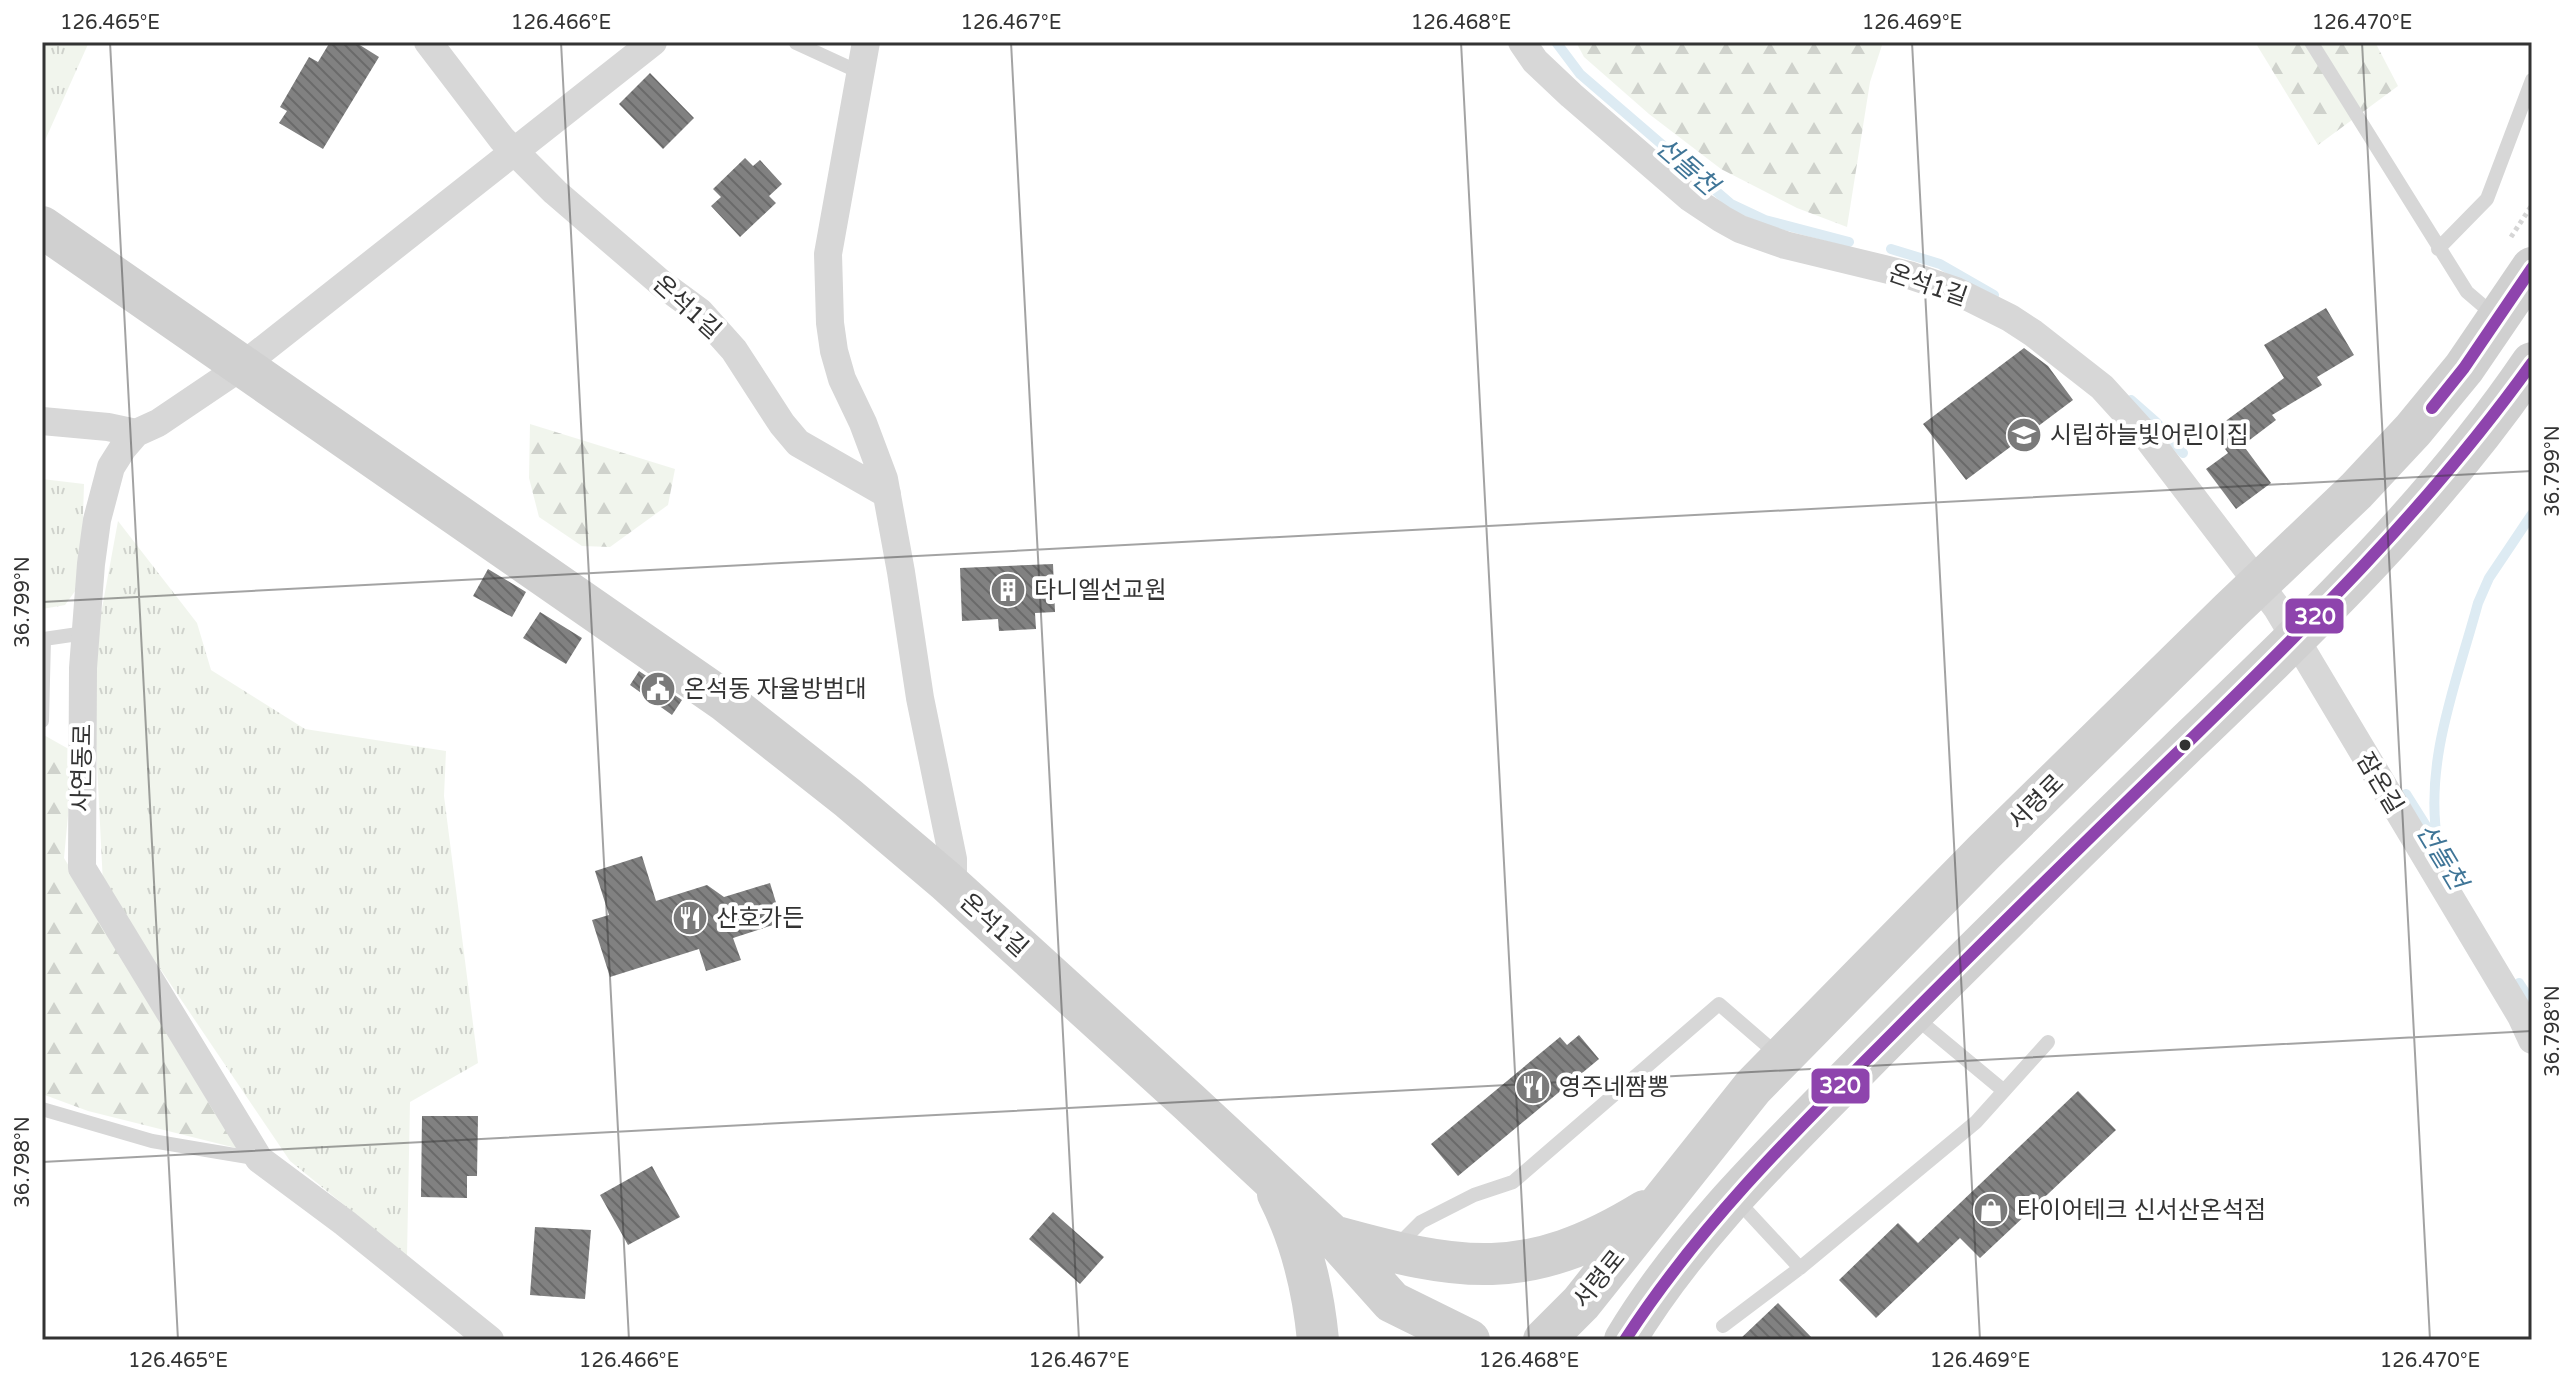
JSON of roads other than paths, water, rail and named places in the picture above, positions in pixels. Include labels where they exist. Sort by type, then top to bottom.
[{"type":"street","name":"온석1길","points":[[428,42],[502,139],[569,206],[700,312],[734,350],[782,424],[798,443],[887,494]]},
{"type":"street","points":[[42,421],[108,427],[136,433],[158,423],[241,367],[653,42]]},
{"type":"street","name":"온석1길","points":[[866,42],[828,254],[830,323],[842,379],[880,465],[887,494],[920,698],[953,859],[954,870],[946,881],[1333,1236],[1392,1302]]},
{"type":"street","name":"온석1길","points":[[1522,42],[1535,61],[1571,95],[1689,197],[1722,219],[1785,245],[1933,282],[1991,308],[2033,333],[2083,371],[2120,406],[2277,610]]},
{"type":"street","points":[[42,227],[725,701],[848,798],[946,881]]},
{"type":"street","name":"서령로","points":[[1625,1340],[1672,1271],[1769,1159],[2142,787],[2277,610],[2367,480],[2464,368],[2532,268]]},
{"type":"street","name":"서령로","points":[[1544,1340],[1581,1303],[1753,1087],[2094,744],[2277,610],[2336,600],[2410,517],[2530,371]]},
{"type":"street","name":"사연동로","points":[[136,433],[111,467],[91,564],[82,731],[82,868],[259,1159],[345,1223],[490,1340]]},
{"type":"street","points":[[2367,480],[2410,517]]},
{"type":"street","name":"잠온길","points":[[2277,610],[2521,1016],[2532,1040]]},
{"type":"street","points":[[2094,744],[2142,787]]},
{"type":"street","points":[[1264,1173],[1286,1210],[1303,1252],[1318,1340]]},
{"type":"street","points":[[1333,1236],[1450,1264],[1531,1261],[1587,1241],[1663,1200]]},
{"type":"street","points":[[1392,1302],[1406,1340]]},
{"type":"street","points":[[1392,1302],[1469,1340]]},
{"type":"lane","points":[[2311,42],[2467,292],[2499,318]]},
{"type":"lane","points":[[796,43],[859,72]]},
{"type":"lane","points":[[2438,249],[2487,199],[2532,80]]},
{"type":"lane","points":[[42,721],[44,639],[85,633]]},
{"type":"lane","points":[[1392,1252],[1421,1222],[1474,1195],[1513,1182],[1719,1004],[1781,1058]]},
{"type":"lane","points":[[1912,1014],[2004,1091]]},
{"type":"lane","points":[[1723,1326],[1800,1268],[1976,1122],[2048,1042]]},
{"type":"lane","name":"사연동로","points":[[42,1109],[152,1141],[259,1159]]},
{"type":"lane","points":[[1735,1198],[1800,1268]]},
{"type":"waterway","name":"선돌천","points":[[1556,42],[1580,74],[1731,204],[1765,220],[1849,242]]},
{"type":"waterway","name":"선돌천","points":[[1891,249],[1940,264],[1994,295]]},
{"type":"waterway","name":"선돌천","points":[[2131,400],[2156,422],[2183,453]]},
{"type":"waterway","points":[[2438,845],[2435,784],[2444,722],[2452,692],[2478,603],[2489,578],[2532,514]]},
{"type":"waterway","name":"선돌천","points":[[2406,794],[2438,845],[2458,885]]},
{"type":"waterway","name":"선돌천","points":[[2519,983],[2532,1003]]},
{"type":"place","name":"시립하늘빛어린이집","points":[[2024,435]]},
{"type":"place","name":"다니엘선교원","points":[[1008,590]]},
{"type":"place","name":"온석동 자율방범대","points":[[658,689]]},
{"type":"place","name":"산호가든","points":[[690,918]]},
{"type":"place","name":"영주네짬뽕","points":[[1533,1087]]},
{"type":"place","name":"타이어테크 신서산온석점","points":[[1991,1210]]}]
